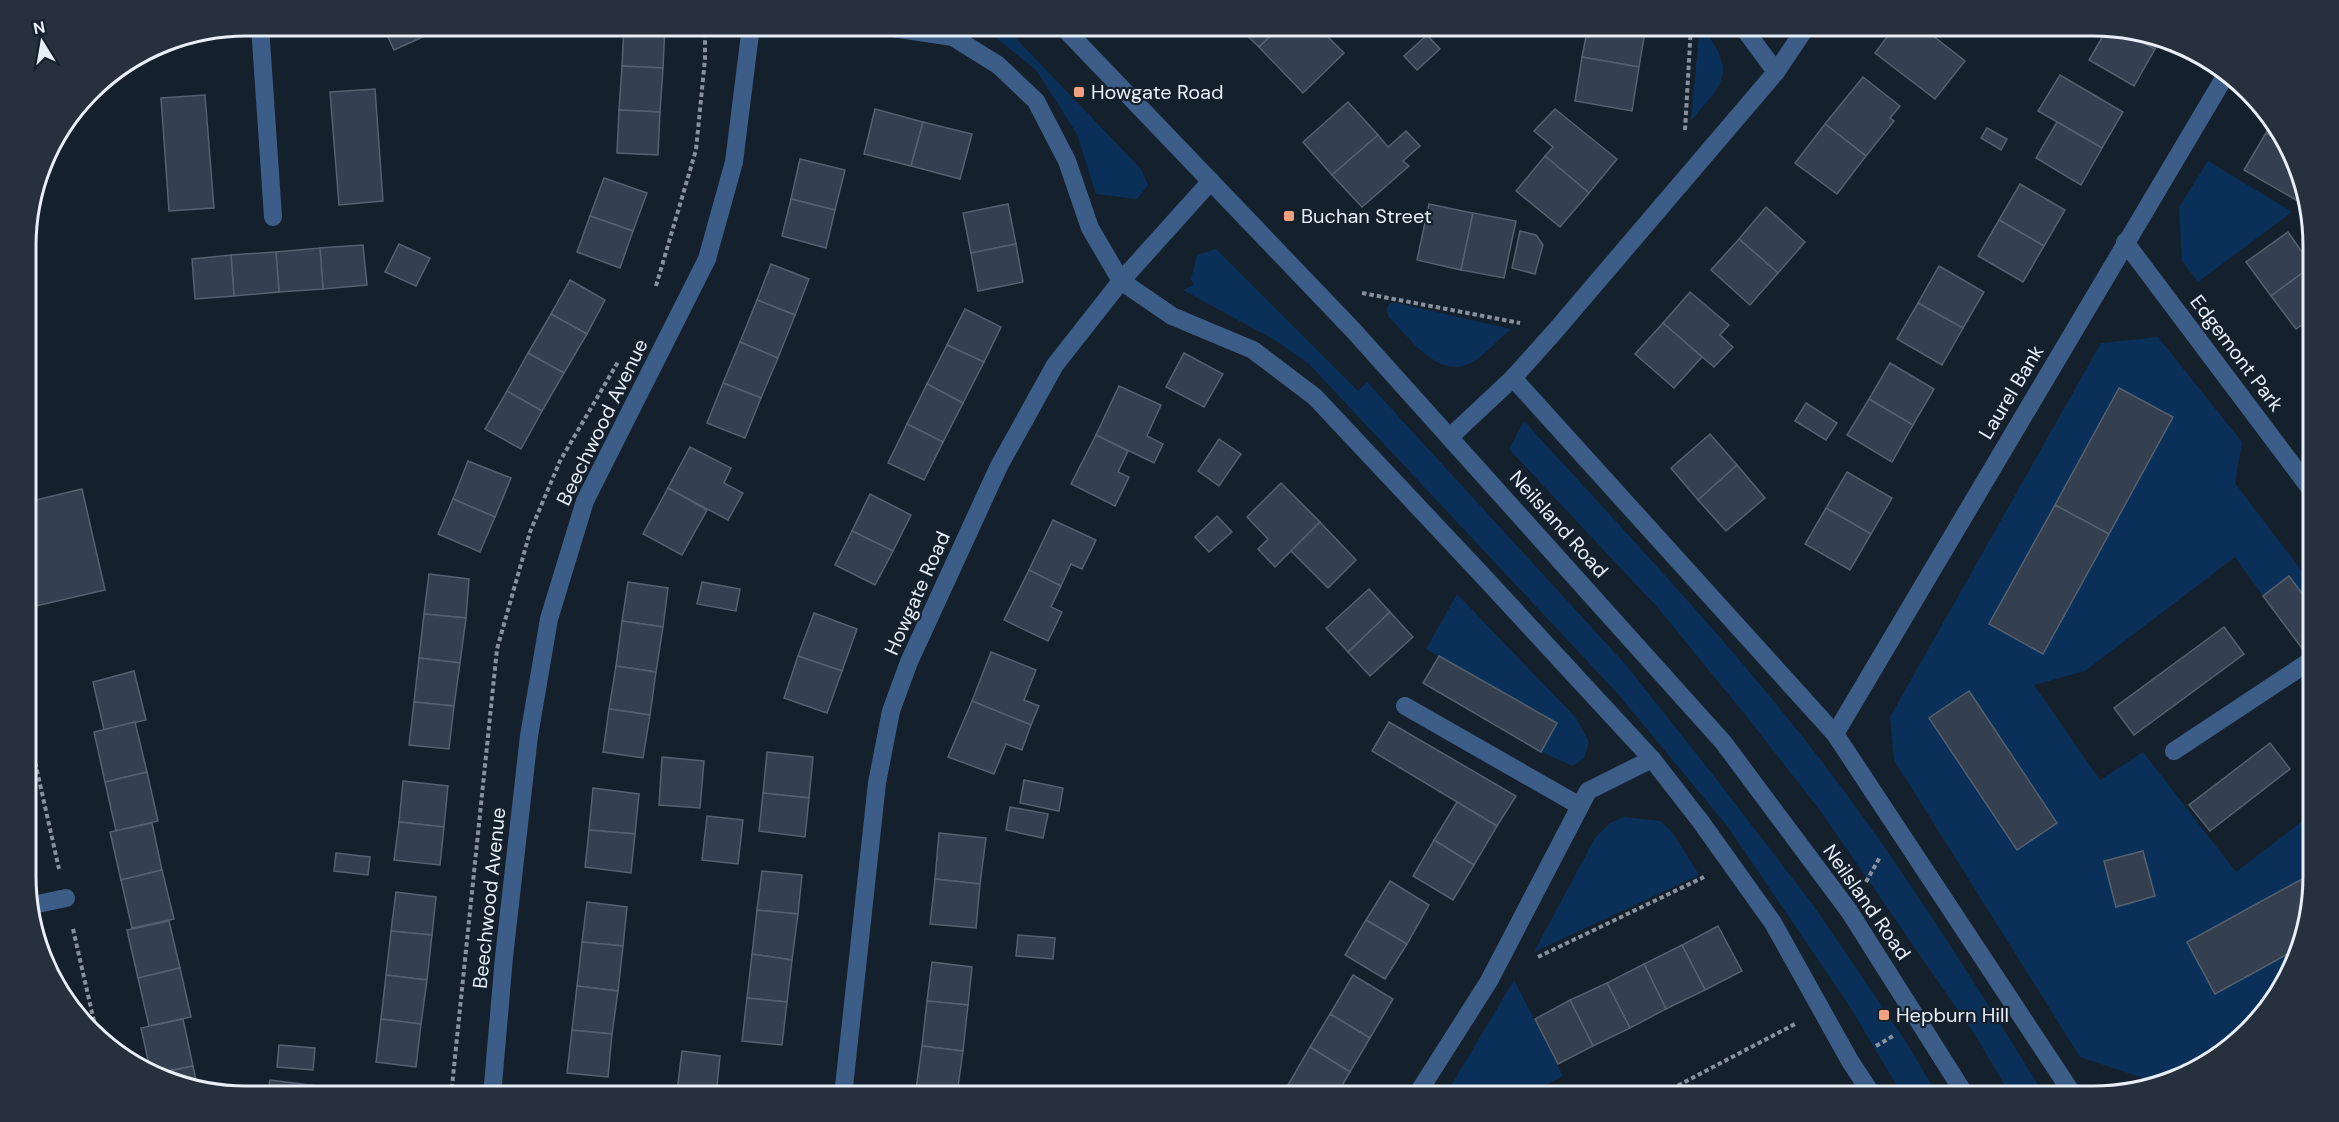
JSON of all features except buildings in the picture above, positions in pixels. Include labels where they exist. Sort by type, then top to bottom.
[{"type":"street","points":[[261,36],[273,217]]},
{"type":"street","name":"Beechwood Avenue","points":[[493,1086],[504,957],[529,736],[549,619],[585,501],[707,259],[734,162],[750,36]]},
{"type":"street","points":[[941,36],[953,38],[998,65],[1036,101],[1067,160],[1090,228],[1121,281],[1172,316],[1253,351],[1315,397],[1652,759],[1773,923],[1850,1061],[1866,1086]]},
{"type":"street","name":"Neilsland Road","points":[[1072,36],[1308,282],[1450,436],[1723,742],[1849,912],[1960,1086]]},
{"type":"street","points":[[1749,36],[1776,72]]},
{"type":"street","points":[[1450,436],[1513,378],[1556,330],[1776,72],[1800,36]]},
{"type":"street","name":"Laurel Bank","points":[[1835,734],[2222,81]]},
{"type":"street","name":"Howgate Road","points":[[844,1086],[877,783],[891,711],[909,663],[999,466],[1055,365],[1121,281],[1211,181]]},
{"type":"street","name":"Edgemont Park","points":[[2125,242],[2303,479]]},
{"type":"street","points":[[1513,378],[1835,734],[2067,1086]]},
{"type":"street","points":[[2174,751],[2303,666]]},
{"type":"street","points":[[1405,706],[1580,806]]},
{"type":"street","points":[[1422,1086],[1489,981],[1588,791],[1652,759]]},
{"type":"street","points":[[38,904],[66,898]]},
{"type":"path","points":[[1682,181],[1690,36]]},
{"type":"path","points":[[1308,282],[1556,330]]},
{"type":"path","points":[[1849,912],[1896,827]]},
{"type":"path","points":[[1489,981],[1731,864]]},
{"type":"path","points":[[1677,1086],[1822,1010]]},
{"type":"path","points":[[1850,1061],[1919,1020]]},
{"type":"shaded area","points":[[994,36],[1014,36],[1141,169],[1148,185],[1137,199],[1096,194],[1077,134],[1036,70]]},
{"type":"shaded area","points":[[1699,36],[1709,36],[1720,55],[1723,66],[1722,76],[1719,85],[1691,121]]},
{"type":"shaded area","points":[[2208,161],[2292,212],[2198,282],[2182,261],[2179,207]]},
{"type":"shaded area","points":[[1216,249],[1358,391],[1367,382],[1625,664],[1813,905],[1907,1043],[1932,1086],[1897,1086],[1850,1007],[1728,827],[1619,695],[1309,364],[1278,342],[1183,290],[1194,285],[1191,279],[1197,255]]},
{"type":"shaded area","points":[[1390,303],[1511,329],[1476,360],[1463,366],[1450,366],[1438,363],[1417,347],[1389,317],[1386,310]]},
{"type":"shaded area","points":[[2158,337],[2242,442],[2235,483],[2303,573],[2303,595],[2289,576],[2263,596],[2235,557],[2085,671],[2034,685],[2100,780],[2143,752],[2236,872],[2303,821],[2303,876],[2296,930],[2281,969],[2268,993],[2251,1014],[2213,1049],[2175,1069],[2146,1079],[2080,1057],[1894,760],[1890,717],[2101,343]]},
{"type":"shaded area","points":[[1524,421],[1715,632],[1788,718],[1853,803],[1910,885],[2039,1086],[2005,1086],[1977,1038],[1822,813],[1658,608],[1509,449]]},
{"type":"shaded area","points":[[1457,594],[1576,718],[1589,742],[1584,758],[1573,766],[1541,752],[1556,723],[1426,649]]},
{"type":"shaded area","points":[[1624,817],[1660,821],[1672,832],[1699,875],[1534,952],[1595,838],[1610,823]]},
{"type":"shaded area","points":[[1514,980],[1563,1076],[1544,1086],[1451,1086]]},
{"type":"place","name":"Howgate Road","points":[[1079,92]]},
{"type":"place","name":"Buchan Street","points":[[1289,216]]},
{"type":"place","name":"Hepburn Hill","points":[[1884,1015]]}]
